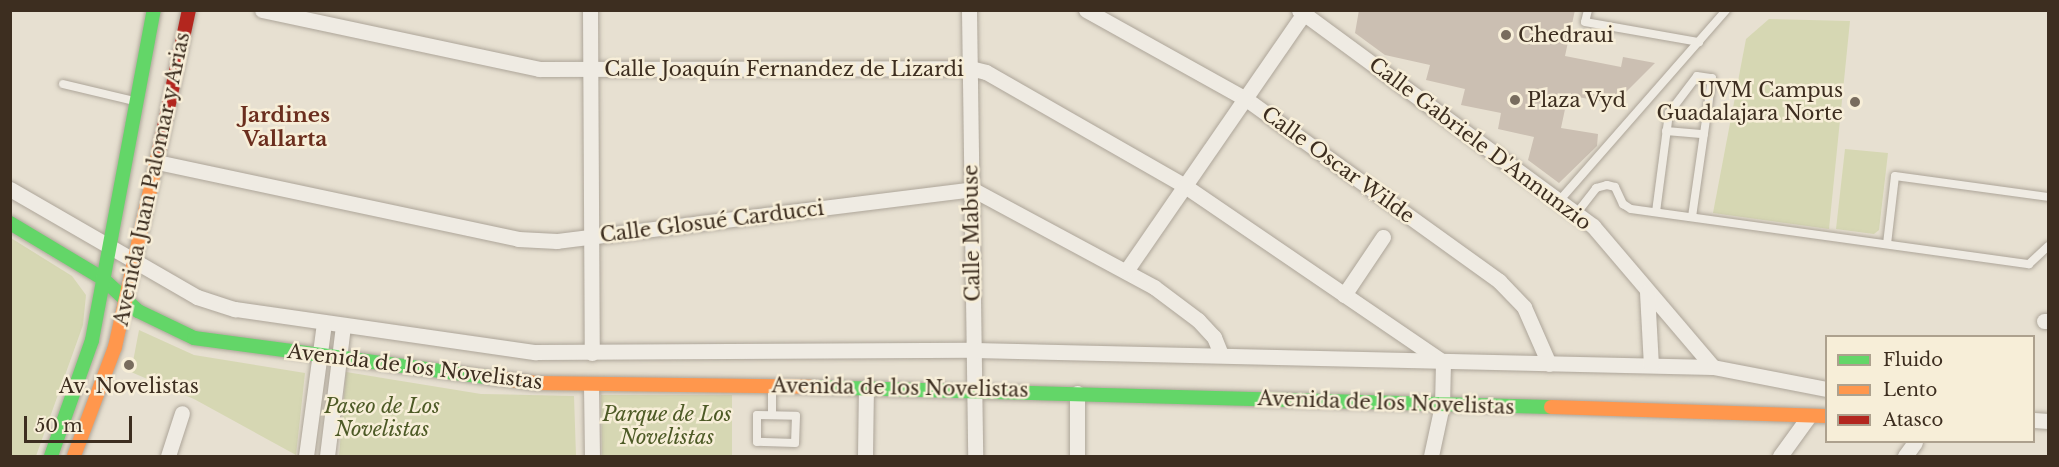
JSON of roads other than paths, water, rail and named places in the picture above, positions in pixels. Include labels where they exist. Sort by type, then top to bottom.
[{"type":"street","name":"Avenida Juan Palomar y Arias","points":[[49,456],[96,313],[134,101],[154,10]]},
{"type":"street","name":"Avenida Juan Palomar y Arias","points":[[85,456],[127,303],[189,10]]},
{"type":"street","name":"Calle Joaquín Fernandez de Lizardi","points":[[262,10],[505,64],[591,70],[970,68],[986,72],[1185,186],[1443,362]]},
{"type":"street","points":[[590,10],[592,353]]},
{"type":"street","name":"Calle Mabuse","points":[[969,10],[975,456]]},
{"type":"street","name":"Calle Oscar Wilde","points":[[1086,10],[1246,99],[1499,281],[1524,307],[1549,364]]},
{"type":"street","points":[[1126,271],[1246,99],[1303,12]]},
{"type":"street","name":"Calle Gabriele D'Annunzio","points":[[1303,12],[1593,226],[1713,367]]},
{"type":"street","name":"Calle Glosué Carducci","points":[[157,162],[518,239],[557,241],[972,189]]},
{"type":"street","name":"Avenida de los Novelistas","points":[[10,189],[197,297],[235,309],[536,352],[974,350],[1651,365],[1713,367],[1825,389]]},
{"type":"street","points":[[972,189],[1154,287],[1198,320],[1214,337],[1221,354]]},
{"type":"street","name":"Avenida de los Novelistas","points":[[10,223],[102,278],[127,303],[154,321],[194,338],[536,383],[974,389],[1825,416]]},
{"type":"street","points":[[1344,295],[1383,237]]},
{"type":"street","points":[[1647,292],[1651,365]]},
{"type":"street","points":[[306,456],[324,323]]},
{"type":"street","points":[[327,456],[344,325]]},
{"type":"street","name":"Avenida Juan Palomar y Arias","points":[[74,456],[115,347]]},
{"type":"street","points":[[1431,456],[1442,405],[1443,362]]},
{"type":"street","points":[[591,385],[592,456]]},
{"type":"street","points":[[865,456],[866,387]]},
{"type":"street","points":[[1077,393],[1077,456]]},
{"type":"street","points":[[168,456],[182,413]]},
{"type":"street","points":[[1780,456],[1809,416]]},
{"type":"street","points":[[1905,456],[1914,443]]},
{"type":"lane","points":[[1588,10],[1586,22],[1698,42]]},
{"type":"lane","points":[[1559,201],[1726,10]]},
{"type":"lane","points":[[1656,212],[1669,113],[1697,76],[1712,78],[1692,217]]},
{"type":"lane","points":[[63,84],[134,101]]},
{"type":"lane","points":[[1666,131],[1704,134]]},
{"type":"lane","points":[[1887,244],[1895,176],[2049,197]]},
{"type":"lane","points":[[1576,214],[1596,188],[1607,185],[1615,187],[1623,204],[1631,208],[2029,264],[2049,246]]},
{"type":"lane","points":[[772,385],[772,415]]},
{"type":"lane","points":[[757,415],[772,415],[796,416],[795,443],[757,442],[757,415]]},
{"type":"place","name":"Chedraui","points":[[1506,35]]},
{"type":"place","name":"Plaza Vyd","points":[[1515,100]]},
{"type":"place","name":"UVM Campus Guadalajara Norte","points":[[1855,102]]},
{"type":"place","name":"Av. Novelistas","points":[[129,365]]},
{"type":"district","name":"Jardines Vallarta","points":[[285,127]]},
{"type":"park label","name":"Paseo de Los Novelistas","points":[[382,418]]},
{"type":"park label","name":"Parque de Los Novelistas","points":[[667,426]]}]
